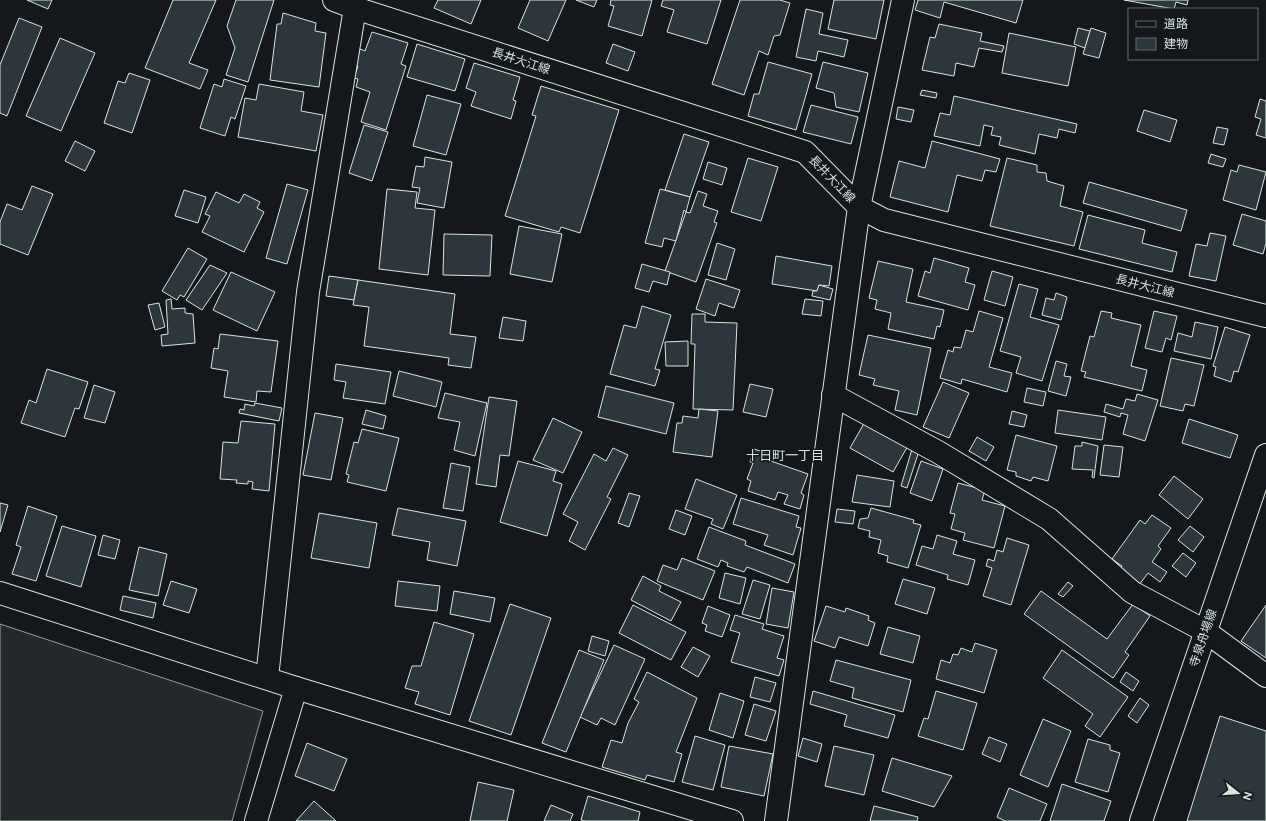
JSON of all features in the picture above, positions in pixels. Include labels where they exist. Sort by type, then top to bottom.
[{"type":"street","name":"長井大江線","points":[[334,0],[805,152],[859,207],[884,220],[1266,316]]},
{"type":"street","points":[[776,821],[859,207],[903,0]]},
{"type":"street","points":[[268,678],[308,292],[355,8]]},
{"type":"street","points":[[833,395],[938,452],[1049,519],[1132,592],[1205,631],[1266,676]]},
{"type":"street","name":"寺泉舟場線","points":[[1141,821],[1266,455]]},
{"type":"street","points":[[0,593],[296,688],[732,821]]},
{"type":"street","points":[[256,821],[296,688]]},
{"type":"shaded area","points":[[0,624],[263,711],[232,821],[0,821]]},
{"type":"building","points":[[27,0],[52,0],[48,9]]},
{"type":"building","points":[[173,0],[216,0],[189,63],[208,70],[200,89],[145,68]]},
{"type":"building","points":[[236,0],[274,0],[248,82],[226,75],[235,48],[227,26]]},
{"type":"building","points":[[438,0],[481,0],[471,24],[434,8]]},
{"type":"building","points":[[530,0],[566,0],[548,41],[518,28]]},
{"type":"building","points":[[576,0],[597,0],[594,7]]},
{"type":"building","points":[[611,0],[652,0],[642,36],[608,26],[614,6],[610,5]]},
{"type":"building","points":[[663,0],[721,0],[707,44],[667,32],[674,10],[661,6]]},
{"type":"building","points":[[740,0],[780,0],[790,3],[780,35],[774,36],[768,55],[759,51],[744,95],[712,84]]},
{"type":"building","points":[[834,0],[884,0],[876,39],[828,29]]},
{"type":"building","points":[[918,0],[1023,0],[1016,23],[944,2],[940,18],[915,10]]},
{"type":"building","points":[[1124,0],[1188,0],[1187,5],[1176,2],[1174,8]]},
{"type":"building","points":[[806,9],[823,13],[819,34],[848,40],[844,57],[818,51],[816,61],[796,57]]},
{"type":"building","points":[[283,13],[316,23],[315,31],[326,33],[319,87],[270,80],[277,24],[281,24]]},
{"type":"building","points":[[19,18],[42,27],[7,116],[0,113],[0,65]]},
{"type":"building","points":[[939,24],[982,33],[980,41],[1004,46],[1002,52],[979,48],[974,67],[956,63],[954,76],[922,70],[930,37],[935,38]]},
{"type":"building","points":[[1078,28],[1090,31],[1085,48],[1074,44]]},
{"type":"building","points":[[1091,28],[1106,33],[1099,58],[1083,54]]},
{"type":"building","points":[[372,32],[408,43],[401,64],[406,66],[386,130],[361,122],[370,92],[356,87],[358,79],[354,78],[358,66],[355,65],[360,49],[365,51]]},
{"type":"building","points":[[1009,33],[1076,47],[1068,86],[1002,73]]},
{"type":"building","points":[[60,38],[95,53],[61,131],[26,116]]},
{"type":"building","points":[[417,44],[465,59],[455,91],[407,77]]},
{"type":"building","points":[[613,44],[635,52],[628,71],[606,63]]},
{"type":"building","points":[[768,62],[812,74],[796,130],[748,116],[754,94],[759,94]]},
{"type":"building","points":[[823,62],[868,73],[859,112],[836,107],[834,93],[816,88]]},
{"type":"building","points":[[474,63],[520,77],[513,100],[516,101],[511,119],[471,106],[476,92],[466,88]]},
{"type":"building","points":[[129,73],[150,80],[132,133],[104,123],[118,81],[125,83]]},
{"type":"building","points":[[224,79],[246,86],[235,119],[231,117],[225,136],[200,128],[214,84],[222,87]]},
{"type":"building","points":[[259,84],[304,92],[301,111],[323,115],[316,151],[238,137],[245,98],[256,100]]},
{"type":"building","points":[[541,86],[619,110],[580,233],[561,227],[559,232],[505,216],[536,116],[532,115]]},
{"type":"building","points":[[922,90],[937,93],[936,98],[920,95]]},
{"type":"building","points":[[427,95],[461,104],[446,155],[413,146]]},
{"type":"building","points":[[954,96],[1077,124],[1075,133],[1059,129],[1057,138],[1039,134],[1035,154],[999,145],[1001,137],[991,135],[993,127],[984,125],[980,146],[934,136],[940,113],[950,115]]},
{"type":"building","points":[[1260,99],[1266,101],[1266,138],[1256,135],[1261,119],[1255,117]]},
{"type":"building","points":[[811,105],[858,117],[851,144],[803,132]]},
{"type":"building","points":[[898,107],[914,110],[911,122],[896,119]]},
{"type":"building","points":[[1144,110],[1177,120],[1170,142],[1137,131]]},
{"type":"building","points":[[364,125],[388,132],[372,181],[349,173]]},
{"type":"building","points":[[1217,127],[1228,129],[1224,145],[1213,143]]},
{"type":"building","points":[[684,134],[709,142],[690,197],[665,190]]},
{"type":"building","points":[[75,141],[95,151],[85,171],[65,161]]},
{"type":"building","points":[[932,141],[1000,159],[996,172],[985,170],[982,181],[957,175],[948,212],[890,197],[899,161],[925,168]]},
{"type":"building","points":[[1211,154],[1226,159],[1223,167],[1208,163]]},
{"type":"building","points":[[425,157],[452,162],[444,208],[417,203],[420,188],[412,187],[416,166],[424,167]]},
{"type":"building","points":[[748,158],[778,167],[761,221],[731,212]]},
{"type":"building","points":[[1007,158],[1037,165],[1037,172],[1046,173],[1047,181],[1064,186],[1060,206],[1083,212],[1074,246],[990,226]]},
{"type":"building","points":[[708,162],[727,168],[722,185],[703,179]]},
{"type":"building","points":[[1239,165],[1266,172],[1256,210],[1223,200],[1231,170],[1237,172]]},
{"type":"building","points":[[1089,182],[1187,210],[1181,231],[1083,203]]},
{"type":"building","points":[[287,184],[308,190],[287,264],[266,258]]},
{"type":"building","points":[[32,186],[53,194],[28,255],[0,244],[0,222],[7,204],[22,210]]},
{"type":"building","points":[[387,189],[417,192],[415,208],[435,210],[428,275],[379,269]]},
{"type":"building","points":[[660,189],[690,197],[686,212],[684,210],[676,241],[664,238],[662,247],[645,243]]},
{"type":"building","points":[[184,190],[206,197],[198,223],[175,216]]},
{"type":"building","points":[[698,191],[707,194],[703,206],[718,211],[714,222],[717,223],[696,282],[665,271],[686,212],[690,213]]},
{"type":"building","points":[[216,192],[239,203],[244,194],[260,202],[257,208],[264,212],[244,252],[202,232],[210,216],[205,214]]},
{"type":"building","points":[[1242,214],[1266,221],[1266,243],[1263,254],[1233,245]]},
{"type":"building","points":[[1088,215],[1145,230],[1142,243],[1177,252],[1172,272],[1079,249]]},
{"type":"building","points":[[519,226],[562,234],[552,282],[510,274]]},
{"type":"building","points":[[1210,233],[1226,236],[1216,281],[1189,276],[1196,244],[1207,246]]},
{"type":"building","points":[[444,234],[492,235],[490,276],[443,275]]},
{"type":"building","points":[[717,243],[735,249],[726,280],[708,275]]},
{"type":"building","points":[[188,248],[207,259],[184,297],[180,295],[177,300],[162,291]]},
{"type":"building","points":[[776,256],[832,266],[829,286],[819,285],[817,291],[772,284]]},
{"type":"building","points":[[934,258],[969,268],[965,282],[975,285],[968,310],[918,296],[925,271],[930,273]]},
{"type":"building","points":[[878,261],[913,269],[906,302],[944,310],[940,327],[937,326],[934,339],[888,329],[891,313],[875,309],[877,300],[869,298]]},
{"type":"building","points":[[642,264],[670,272],[667,285],[653,281],[649,292],[635,288]]},
{"type":"building","points":[[210,265],[227,273],[202,310],[186,300]]},
{"type":"building","points":[[992,271],[1013,277],[1005,306],[984,300]]},
{"type":"building","points":[[231,272],[275,292],[257,331],[213,310]]},
{"type":"building","points":[[329,276],[358,280],[354,300],[326,296]]},
{"type":"building","points":[[706,279],[740,290],[734,308],[719,303],[715,316],[696,309]]},
{"type":"building","points":[[358,280],[455,294],[450,334],[476,337],[471,368],[448,365],[449,358],[364,346],[369,307],[353,305]]},
{"type":"building","points":[[1019,284],[1038,289],[1030,317],[1059,325],[1042,381],[1016,373],[1021,357],[1000,351]]},
{"type":"building","points":[[819,285],[833,289],[830,300],[812,296],[813,291],[817,291]]},
{"type":"building","points":[[1056,293],[1067,297],[1061,320],[1042,315],[1046,298],[1054,300]]},
{"type":"building","points":[[171,299],[172,309],[185,308],[185,313],[193,314],[195,343],[162,346],[161,335],[168,334],[166,300]]},
{"type":"building","points":[[805,299],[823,301],[821,316],[802,314]]},
{"type":"building","points":[[159,303],[165,327],[155,330],[148,305]]},
{"type":"building","points":[[642,306],[671,315],[655,369],[660,370],[655,386],[610,374],[624,325],[636,328]]},
{"type":"building","points":[[979,311],[1003,318],[989,367],[1012,373],[1007,392],[962,379],[961,384],[940,378],[948,350],[953,352],[954,347],[961,348],[966,330],[973,332]]},
{"type":"building","points":[[1101,311],[1112,313],[1111,318],[1141,325],[1131,366],[1147,370],[1142,391],[1084,377],[1086,372],[1081,371],[1090,336],[1094,337]]},
{"type":"building","points":[[1154,311],[1177,316],[1171,340],[1166,338],[1162,352],[1145,348]]},
{"type":"building","points":[[692,314],[705,314],[705,322],[737,323],[733,410],[693,409],[695,344],[691,344]]},
{"type":"building","points":[[503,317],[526,321],[523,341],[499,338]]},
{"type":"building","points":[[1195,322],[1218,327],[1211,359],[1174,351],[1178,333],[1192,337]]},
{"type":"building","points":[[1225,327],[1250,335],[1238,372],[1234,371],[1231,382],[1214,376],[1216,367],[1213,366]]},
{"type":"building","points":[[220,334],[278,341],[271,392],[257,391],[256,402],[224,397],[228,371],[211,368],[214,348],[218,349]]},
{"type":"building","points":[[868,335],[931,348],[917,415],[895,410],[899,391],[873,385],[875,379],[859,375]]},
{"type":"building","points":[[688,341],[688,366],[666,366],[665,342]]},
{"type":"building","points":[[1171,358],[1204,365],[1194,406],[1185,404],[1183,411],[1160,406]]},
{"type":"building","points":[[1056,361],[1067,364],[1064,376],[1071,377],[1066,396],[1048,391]]},
{"type":"building","points":[[336,364],[391,372],[385,404],[343,398],[346,382],[334,380]]},
{"type":"building","points":[[47,369],[88,382],[79,409],[75,408],[65,437],[21,423],[29,400],[36,403]]},
{"type":"building","points":[[399,371],[442,382],[436,407],[393,396]]},
{"type":"building","points":[[943,382],[969,393],[949,438],[923,427]]},
{"type":"building","points":[[750,384],[773,389],[766,417],[743,412]]},
{"type":"building","points":[[94,385],[115,392],[105,423],[84,418]]},
{"type":"building","points":[[606,386],[674,403],[666,434],[598,417]]},
{"type":"building","points":[[1027,388],[1046,392],[1043,406],[1024,402]]},
{"type":"building","points":[[445,393],[487,403],[475,456],[454,450],[460,422],[438,418]]},
{"type":"building","points":[[1137,394],[1158,400],[1145,441],[1123,434],[1128,415],[1121,413],[1120,417],[1104,412],[1106,404],[1123,409],[1126,399],[1135,401]]},
{"type":"building","points":[[489,397],[517,401],[509,456],[500,455],[496,487],[476,484]]},
{"type":"building","points":[[255,403],[282,408],[279,421],[239,413],[240,409],[244,410],[245,404],[254,406]]},
{"type":"building","points":[[699,409],[718,411],[712,457],[673,452],[677,423],[682,423],[683,416],[698,418]]},
{"type":"building","points":[[366,410],[386,416],[383,429],[362,424]]},
{"type":"building","points":[[1058,410],[1106,417],[1102,440],[1055,433]]},
{"type":"building","points":[[1012,411],[1027,415],[1024,427],[1009,424]]},
{"type":"building","points":[[315,413],[343,418],[331,480],[303,475]]},
{"type":"building","points":[[553,418],[582,432],[563,473],[533,460]]},
{"type":"building","points":[[1189,419],[1238,435],[1230,458],[1182,443]]},
{"type":"building","points":[[866,420],[909,444],[893,472],[850,448]]},
{"type":"building","points":[[241,421],[275,424],[269,491],[252,489],[253,482],[248,481],[248,484],[236,483],[237,480],[220,479],[223,442],[238,443]]},
{"type":"building","points":[[362,429],[399,438],[386,491],[347,482],[349,475],[346,474],[354,442],[358,443]]},
{"type":"building","points":[[1016,435],[1057,446],[1048,481],[1033,477],[1031,481],[1016,476],[1016,472],[1007,470]]},
{"type":"building","points":[[977,437],[994,447],[986,461],[969,451]]},
{"type":"building","points":[[1082,442],[1098,446],[1094,478],[1092,477],[1093,470],[1072,469],[1075,446],[1082,446]]},
{"type":"building","points":[[1104,445],[1123,447],[1119,477],[1100,475]]},
{"type":"building","points":[[613,448],[628,455],[607,497],[611,499],[585,550],[569,541],[578,522],[563,514],[594,454],[606,461]]},
{"type":"building","points":[[754,449],[769,454],[768,460],[808,474],[801,493],[804,495],[800,509],[784,504],[788,495],[778,492],[775,500],[748,491],[751,481],[747,479],[753,463],[750,462]]},
{"type":"building","points":[[912,449],[919,451],[907,488],[901,486]]},
{"type":"building","points":[[518,461],[556,471],[553,481],[562,484],[547,536],[500,522]]},
{"type":"building","points":[[921,461],[943,469],[932,501],[910,493]]},
{"type":"building","points":[[451,463],[470,467],[463,511],[443,508]]},
{"type":"building","points":[[857,475],[894,481],[890,507],[852,502]]},
{"type":"building","points":[[1174,476],[1203,499],[1188,519],[1159,495]]},
{"type":"building","points":[[696,479],[737,495],[723,529],[711,524],[713,519],[685,509]]},
{"type":"building","points":[[958,483],[985,490],[982,500],[1005,506],[994,548],[963,540],[965,533],[951,529],[955,514],[950,513]]},
{"type":"building","points":[[629,493],[640,496],[629,527],[618,523]]},
{"type":"building","points":[[741,498],[799,516],[796,527],[801,528],[793,555],[764,545],[768,535],[733,524]]},
{"type":"building","points":[[0,503],[8,505],[0,532]]},
{"type":"building","points":[[28,506],[57,516],[36,581],[12,574],[21,547],[16,545]]},
{"type":"building","points":[[398,508],[466,521],[457,566],[427,560],[430,542],[392,535]]},
{"type":"building","points":[[871,508],[914,520],[913,523],[921,525],[908,568],[887,562],[888,556],[878,553],[881,540],[869,537],[870,531],[858,528],[860,519],[868,518]]},
{"type":"building","points":[[837,509],[855,511],[853,524],[835,522]]},
{"type":"building","points":[[676,510],[692,516],[685,535],[669,529]]},
{"type":"building","points":[[319,513],[377,523],[369,568],[311,558]]},
{"type":"building","points":[[1152,515],[1171,528],[1158,546],[1161,549],[1152,562],[1167,572],[1160,582],[1148,573],[1139,585],[1119,571],[1122,566],[1112,559],[1140,520],[1145,524]]},
{"type":"building","points":[[62,526],[96,536],[81,587],[46,576]]},
{"type":"building","points":[[1190,526],[1204,537],[1193,552],[1178,540]]},
{"type":"building","points":[[709,527],[746,541],[745,545],[795,564],[788,583],[747,567],[744,572],[727,566],[728,563],[721,560],[718,567],[697,559]]},
{"type":"building","points":[[103,535],[120,540],[115,559],[98,555]]},
{"type":"building","points":[[937,535],[957,541],[953,554],[975,560],[968,585],[947,579],[948,575],[916,565],[922,546],[933,549]]},
{"type":"building","points":[[1007,538],[1029,545],[1011,605],[983,596],[992,568],[986,566],[988,559],[994,561],[997,550],[1003,552]]},
{"type":"building","points":[[139,547],[167,554],[158,596],[129,590]]},
{"type":"building","points":[[1183,553],[1196,563],[1186,577],[1172,566]]},
{"type":"building","points":[[682,558],[715,571],[703,600],[657,581],[663,565],[677,570]]},
{"type":"building","points":[[725,573],[746,578],[740,604],[719,598]]},
{"type":"building","points":[[643,576],[661,586],[659,591],[681,602],[671,621],[631,600]]},
{"type":"building","points":[[903,579],[935,588],[927,614],[895,604]]},
{"type":"building","points":[[753,580],[770,585],[760,619],[742,614]]},
{"type":"building","points":[[171,581],[197,589],[189,613],[163,605]]},
{"type":"building","points":[[398,581],[440,586],[437,611],[395,606]]},
{"type":"building","points":[[1068,582],[1073,586],[1063,597],[1058,594]]},
{"type":"building","points":[[772,588],[794,592],[788,628],[766,624]]},
{"type":"building","points":[[454,591],[495,598],[490,622],[450,614]]},
{"type":"building","points":[[1041,591],[1107,639],[1133,604],[1150,616],[1125,652],[1129,655],[1113,678],[1024,614]]},
{"type":"building","points":[[123,596],[156,603],[153,618],[120,610]]},
{"type":"building","points":[[510,604],[551,618],[511,735],[469,721]]},
{"type":"building","points":[[633,605],[686,632],[671,660],[619,633]]},
{"type":"building","points":[[1266,605],[1266,658],[1241,641]]},
{"type":"building","points":[[708,606],[730,615],[722,637],[705,631],[707,625],[702,623]]},
{"type":"building","points":[[826,606],[845,612],[846,608],[869,616],[868,620],[875,623],[868,646],[839,637],[835,648],[814,641]]},
{"type":"building","points":[[735,615],[764,624],[762,629],[784,636],[777,658],[784,660],[779,676],[731,662],[740,633],[730,630]]},
{"type":"building","points":[[434,622],[474,634],[450,715],[415,704],[419,692],[405,688],[412,666],[421,666]]},
{"type":"building","points":[[888,627],[920,636],[913,663],[880,654]]},
{"type":"building","points":[[592,636],[609,641],[605,656],[588,651]]},
{"type":"building","points":[[975,643],[997,650],[984,693],[936,679],[941,660],[950,663],[953,654],[958,655],[961,648],[972,652]]},
{"type":"building","points":[[614,645],[645,659],[615,725],[601,718],[597,725],[580,717]]},
{"type":"building","points":[[693,647],[710,656],[698,677],[681,667]]},
{"type":"building","points":[[579,650],[604,660],[566,752],[542,743]]},
{"type":"building","points":[[1062,650],[1128,697],[1100,737],[1085,726],[1093,714],[1043,678]]},
{"type":"building","points":[[836,660],[911,680],[903,712],[852,698],[854,688],[830,681]]},
{"type":"building","points":[[647,672],[697,698],[676,752],[682,754],[674,782],[647,775],[645,780],[602,767],[611,740],[622,743],[628,723],[639,702],[634,699]]},
{"type":"building","points":[[1126,672],[1139,681],[1133,691],[1120,682]]},
{"type":"building","points":[[755,677],[776,683],[770,702],[750,697]]},
{"type":"building","points":[[813,691],[895,715],[888,738],[844,726],[847,715],[810,704]]},
{"type":"building","points":[[936,691],[977,703],[963,750],[918,736],[924,718],[928,719]]},
{"type":"building","points":[[720,693],[744,701],[733,738],[709,730]]},
{"type":"building","points":[[1140,698],[1149,705],[1137,723],[1128,716]]},
{"type":"building","points":[[754,704],[776,711],[766,741],[745,735]]},
{"type":"building","points":[[1220,716],[1266,731],[1266,821],[1187,821]]},
{"type":"building","points":[[1043,719],[1071,731],[1048,787],[1020,775]]},
{"type":"building","points":[[695,736],[725,745],[713,790],[682,782]]},
{"type":"building","points":[[989,737],[1007,744],[1000,762],[982,754]]},
{"type":"building","points":[[803,738],[822,744],[817,762],[798,756]]},
{"type":"building","points":[[1088,739],[1110,745],[1110,750],[1120,753],[1108,792],[1075,782]]},
{"type":"building","points":[[307,743],[347,759],[334,791],[295,776]]},
{"type":"building","points":[[729,746],[773,754],[764,796],[721,787]]},
{"type":"building","points":[[834,746],[874,755],[864,795],[825,786]]},
{"type":"building","points":[[892,758],[952,776],[934,807],[882,791]]},
{"type":"building","points":[[478,782],[514,790],[507,821],[470,821]]},
{"type":"building","points":[[1062,784],[1111,801],[1104,821],[1050,821]]},
{"type":"building","points":[[1009,788],[1047,804],[1040,821],[1005,821],[997,817]]},
{"type":"building","points":[[588,796],[640,812],[638,821],[581,820]]},
{"type":"building","points":[[314,801],[336,821],[296,821]]},
{"type":"building","points":[[551,805],[573,814],[570,821],[544,821]]},
{"type":"building","points":[[874,806],[918,817],[917,821],[870,821]]},
{"type":"district","name":"十日町一丁目","points":[[785,455]]}]
